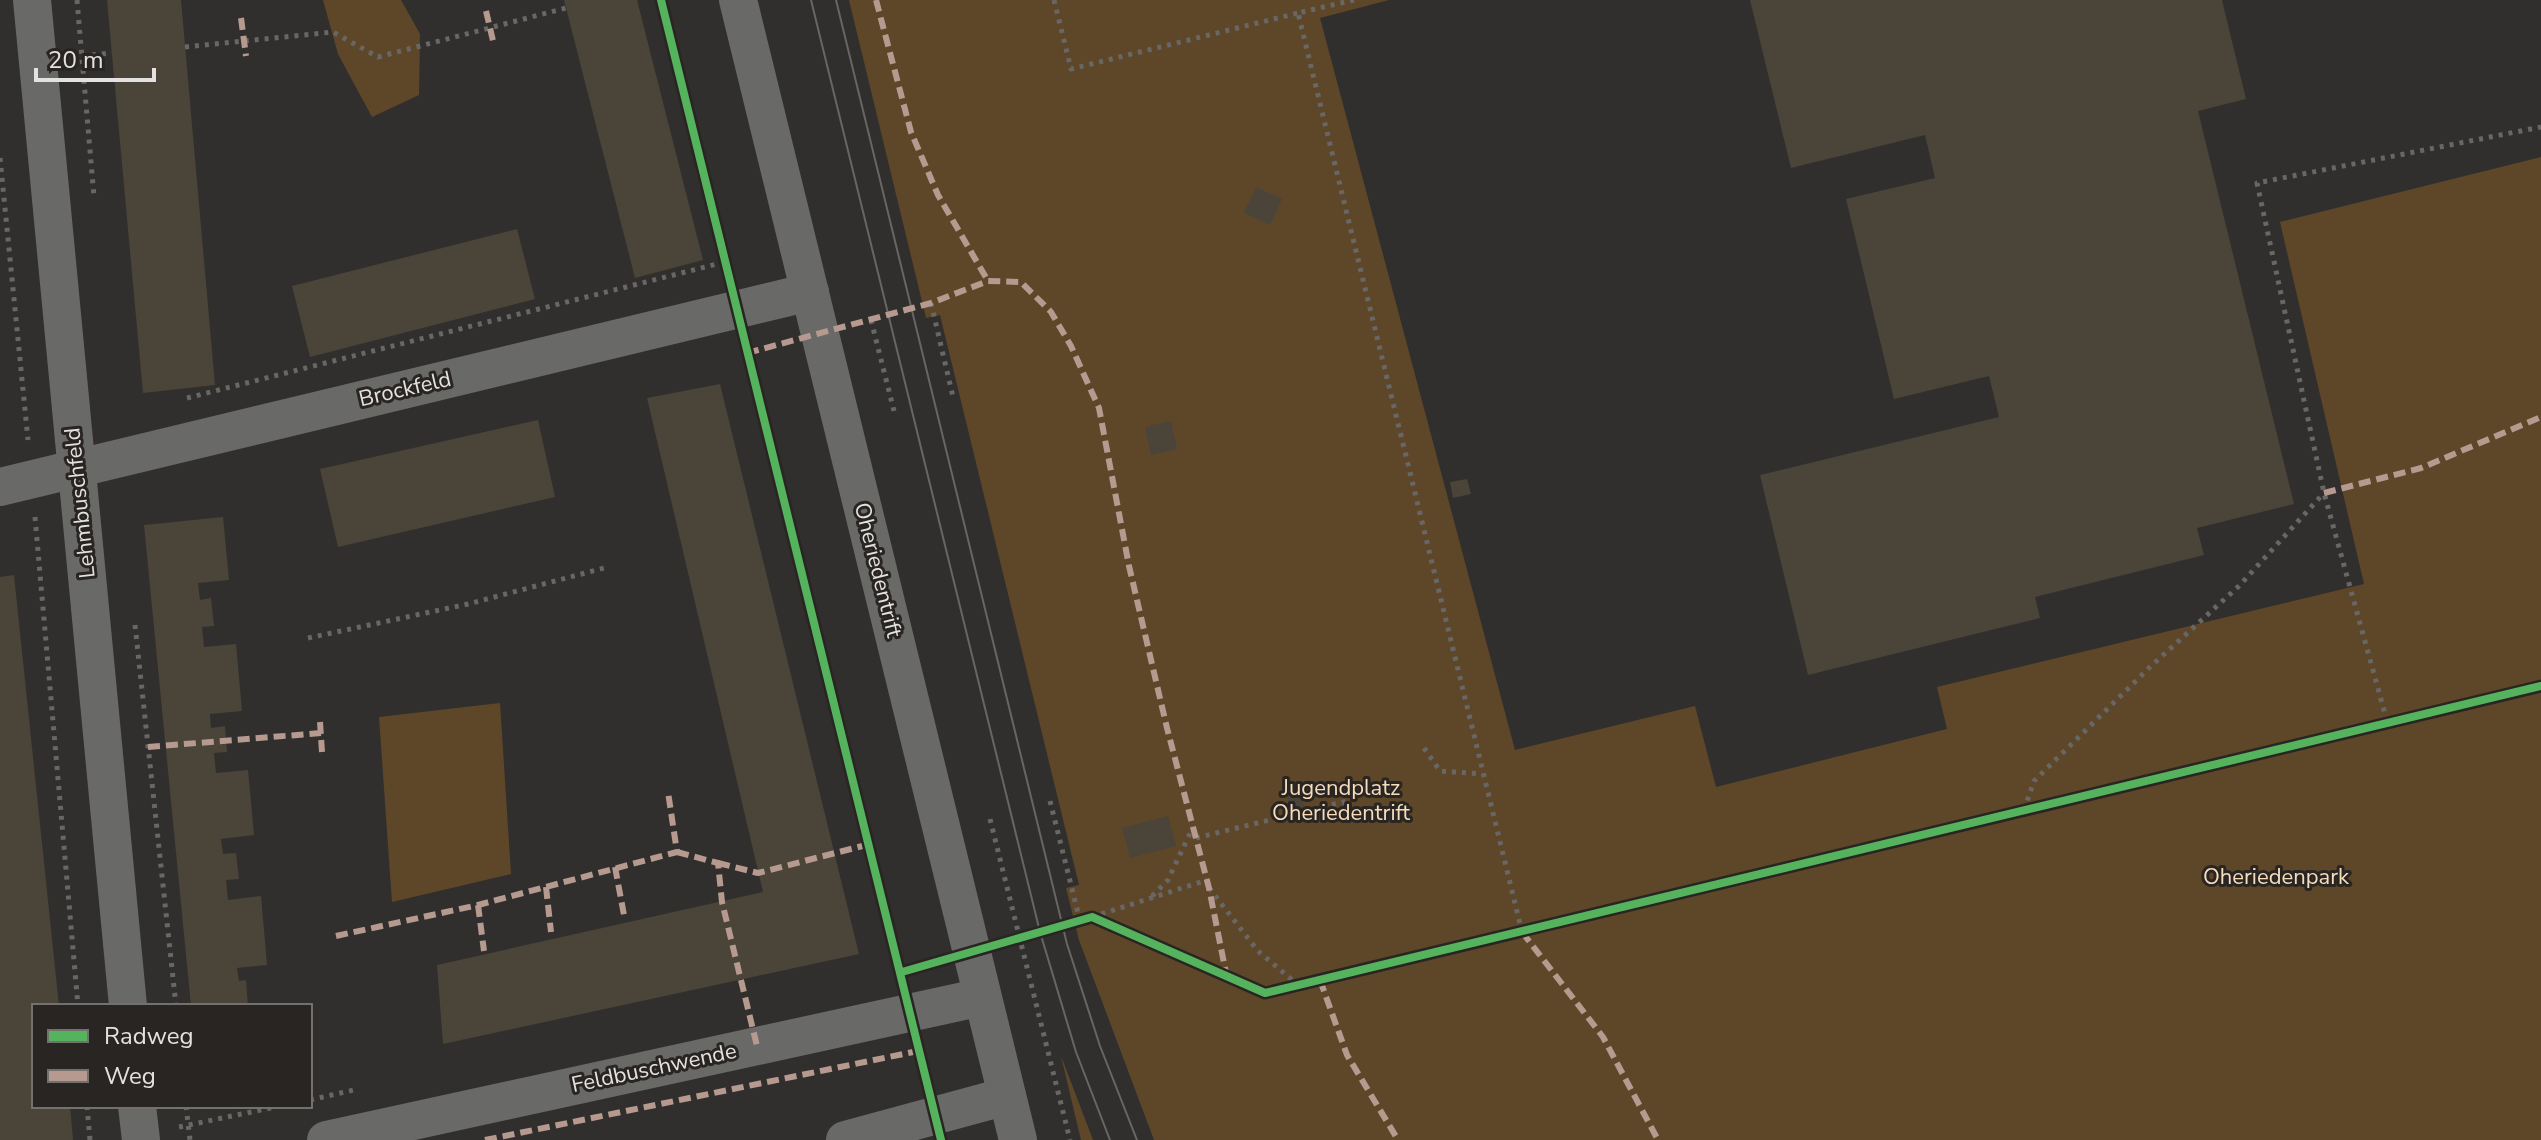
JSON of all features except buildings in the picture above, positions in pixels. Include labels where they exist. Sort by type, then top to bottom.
[{"type":"street","name":"Lehmbuschfeld","points":[[32,0],[128,1004]]},
{"type":"street","name":"Oheriedentrift","points":[[738,0],[1018,1140]]},
{"type":"street","name":"Brockfeld","points":[[16,483],[810,292]]},
{"type":"street","name":"Feldbuschwende","points":[[326,1140],[982,997]]},
{"type":"street","points":[[845,1140],[1007,1096]]},
{"type":"path","points":[[77,0],[95,213]]},
{"type":"path","points":[[1054,0],[1071,69],[1354,0]]},
{"type":"path","points":[[185,47],[333,32],[378,57],[566,8]]},
{"type":"path","points":[[1298,13],[1522,932]]},
{"type":"path","points":[[82,56],[112,53]]},
{"type":"path","points":[[2387,721],[2324,493],[2257,183],[2541,127]]},
{"type":"path","points":[[0,158],[28,439],[16,483],[78,1004]]},
{"type":"path","points":[[172,402],[725,262]]},
{"type":"path","points":[[931,303],[953,397]]},
{"type":"path","points":[[871,320],[894,411]]},
{"type":"path","points":[[28,439],[73,427]]},
{"type":"path","points":[[2024,810],[2034,781],[2150,667],[2239,586],[2324,493]]},
{"type":"path","points":[[308,638],[468,604],[608,567]]},
{"type":"path","points":[[133,611],[176,1004]]},
{"type":"path","points":[[1424,748],[1440,771],[1482,774]]},
{"type":"path","points":[[1050,801],[1080,921]]},
{"type":"path","points":[[1196,838],[1347,801]]},
{"type":"path","points":[[990,819],[1070,1140]]},
{"type":"path","points":[[1151,897],[1168,880],[1193,827]]},
{"type":"path","points":[[1092,917],[1207,880]]},
{"type":"path","points":[[1209,888],[1258,951],[1298,985]]},
{"type":"path","points":[[87,1108],[90,1140]]},
{"type":"path","points":[[186,1108],[190,1140]]},
{"type":"path","points":[[139,1127],[188,1126],[271,1108]]},
{"type":"green space","points":[[323,0],[401,0],[420,34],[419,95],[372,117],[338,54]]},
{"type":"green space","name":"Oheriedenpark","points":[[849,0],[1389,0],[1320,18],[1515,750],[1695,706],[1716,787],[1947,729],[1937,687],[2364,584],[2280,222],[2541,157],[2541,1140],[1154,1140],[1079,940],[1066,888],[1079,885],[940,315],[926,318]]},
{"type":"green space","points":[[500,703],[511,874],[392,902],[379,717]]},
{"type":"green space","points":[[1061,1056],[1093,1140],[1081,1140]]},
{"type":"tram line","points":[[811,0],[1040,932],[1076,1052],[1110,1140]]},
{"type":"tram line","points":[[836,0],[1067,944],[1100,1046],[1137,1140]]},
{"type":"marked path","points":[[876,0],[911,132],[938,195],[988,281]]},
{"type":"marked path","points":[[486,11],[494,45]]},
{"type":"marked path","points":[[241,18],[246,56]]},
{"type":"marked path","points":[[747,353],[931,303],[988,281],[1021,282],[1051,312],[1071,346],[1099,408],[1129,566],[1209,888],[1227,978]]},
{"type":"marked path","points":[[2324,493],[2421,468],[2541,417]]},
{"type":"marked path","points":[[320,722],[322,752]]},
{"type":"marked path","points":[[148,747],[321,733]]},
{"type":"marked path","points":[[336,936],[478,905],[677,852],[668,792]]},
{"type":"marked path","points":[[718,863],[758,873],[870,844]]},
{"type":"marked path","points":[[677,852],[718,863],[722,902],[757,1046]]},
{"type":"marked path","points":[[615,867],[624,915]]},
{"type":"marked path","points":[[546,887],[551,932]]},
{"type":"marked path","points":[[478,905],[484,951]]},
{"type":"marked path","points":[[1522,932],[1603,1037],[1658,1140]]},
{"type":"marked path","points":[[1320,980],[1347,1055],[1398,1140]]},
{"type":"marked path","points":[[485,1140],[918,1051]]},
{"type":"cycle path","points":[[661,0],[941,1140]]},
{"type":"cycle path","points":[[902,972],[1092,917],[1265,993],[2541,686]]},
{"type":"park label","name":"Jugendplatz Oheriedentrift","points":[[1341,800]]}]
